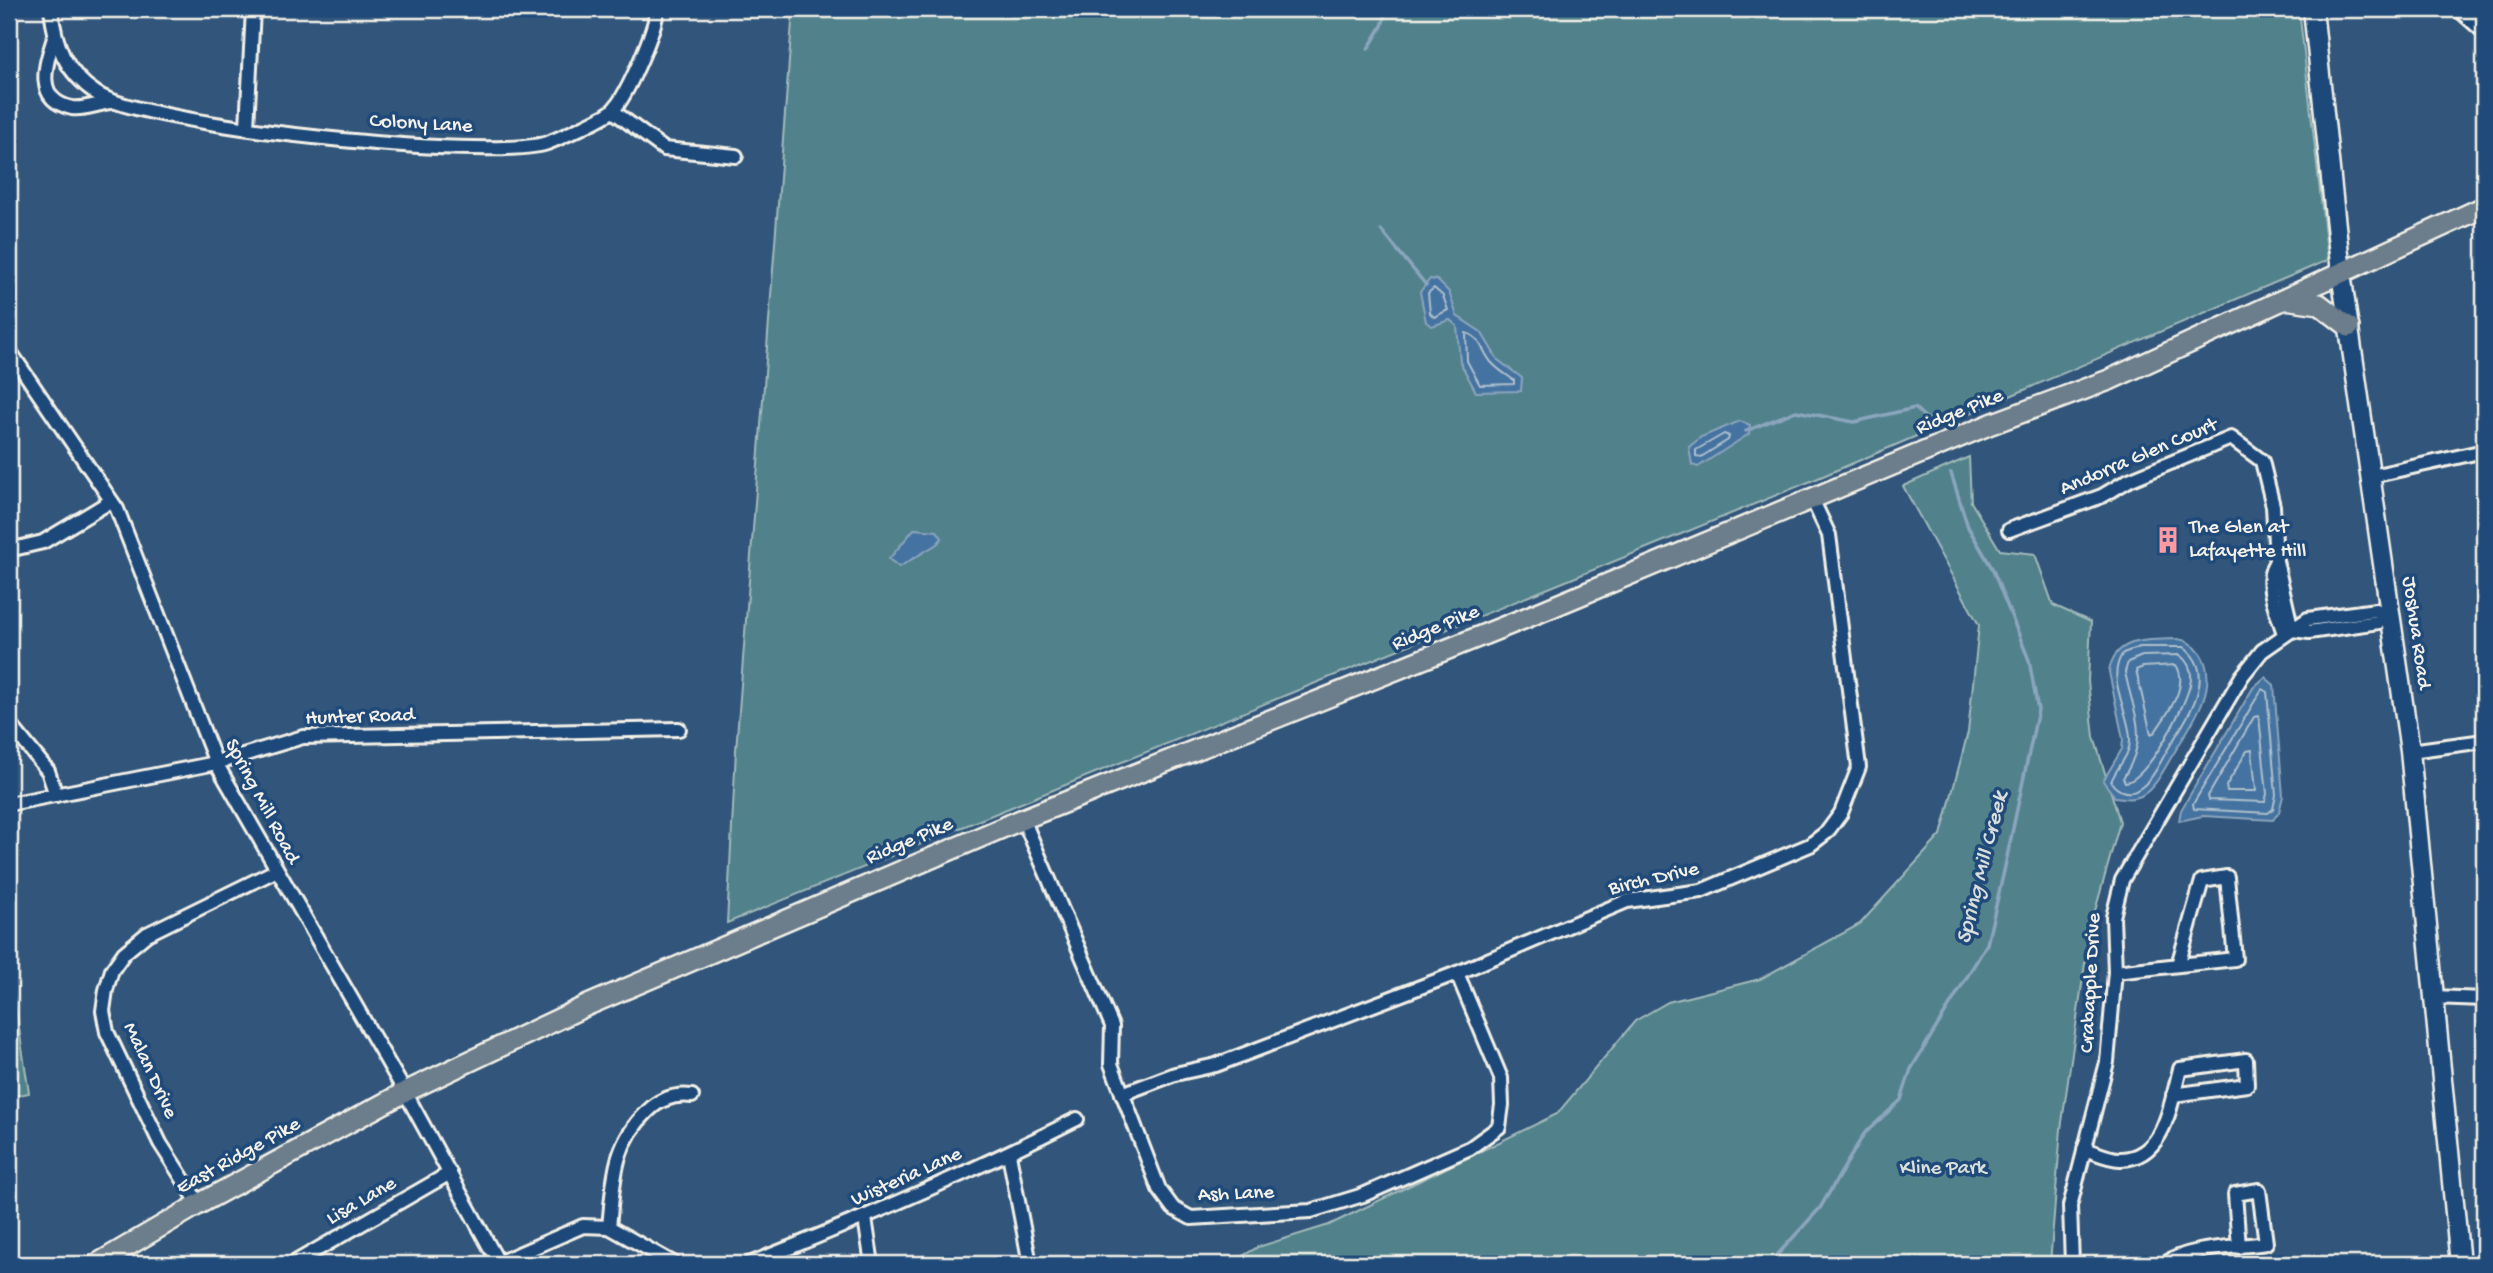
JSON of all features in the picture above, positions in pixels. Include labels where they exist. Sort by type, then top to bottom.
[{"type":"main road","name":"Joshua Road","points":[[2313,9],[2341,273],[2372,476],[2388,617],[2410,751],[2460,1264]]},
{"type":"main road","name":"Ridge Pike","points":[[405,1092],[601,1000],[1023,819],[1540,612],[1991,424],[2109,380],[2484,207]]},
{"type":"main road","points":[[2285,299],[2319,304],[2349,327]]},
{"type":"main road","name":"East Ridge Pike","points":[[97,1264],[199,1204],[405,1092]]},
{"type":"street","name":"Colony Lane","points":[[51,9],[54,38],[69,68],[82,83],[111,102],[158,114],[394,146],[516,148],[545,144],[613,111]]},
{"type":"street","points":[[247,127],[253,9]]},
{"type":"street","points":[[657,9],[656,22],[643,55],[613,111],[664,149],[736,156]]},
{"type":"street","points":[[2458,9],[2484,32]]},
{"type":"street","name":"Colony Lane","points":[[54,38],[44,69],[44,79],[54,97],[72,107],[111,102]]},
{"type":"street","name":"Spring Mill Road","points":[[9,350],[111,501],[138,555],[216,763],[275,871],[405,1092],[499,1264]]},
{"type":"street","name":"Andorra Glen Court","points":[[2009,530],[2102,496],[2129,480],[2231,438],[2262,461],[2273,506],[2278,592],[2288,632]]},
{"type":"street","points":[[2372,476],[2484,451]]},
{"type":"street","name":"Birch Drive","points":[[1122,1094],[1175,1074],[1216,1065],[1457,974],[1627,901],[1701,891],[1810,845],[1827,832],[1841,813],[1859,767],[1829,535],[1812,499]]},
{"type":"street","points":[[9,550],[43,542],[111,501]]},
{"type":"street","name":"Crabapple Drive","points":[[2072,1264],[2070,1206],[2108,1062],[2115,972],[2113,917],[2122,880],[2242,676],[2262,651],[2308,619],[2376,610],[2388,617]]},
{"type":"street","points":[[9,723],[27,741],[48,771],[57,795]]},
{"type":"street","name":"Hunter Road","points":[[9,803],[216,763],[303,737],[679,729]]},
{"type":"street","points":[[2410,751],[2484,741]]},
{"type":"street","name":"Ash Lane","points":[[1023,819],[1112,1026],[1111,1064],[1159,1189],[1173,1208],[1191,1217],[1311,1211],[1363,1195],[1471,1148],[1499,1127],[1501,1079],[1457,974]]},
{"type":"street","name":"Malan Drive","points":[[199,1204],[160,1143],[107,1032],[103,1011],[106,990],[112,970],[124,953],[147,934],[275,871]]},
{"type":"street","points":[[2115,972],[2235,959],[2227,877],[2202,881],[2178,965]]},
{"type":"street","points":[[2433,997],[2484,999]]},
{"type":"street","points":[[2084,1149],[2120,1160],[2140,1155],[2155,1144],[2180,1069],[2246,1060],[2247,1085],[2173,1095]]},
{"type":"street","points":[[609,1227],[617,1161],[623,1140],[652,1107],[676,1094],[692,1096]]},
{"type":"street","name":"Wisteria Lane","points":[[749,1264],[865,1218],[1009,1154],[1077,1119]]},
{"type":"street","points":[[1009,1154],[1030,1264]]},
{"type":"street","name":"Lisa Lane","points":[[292,1264],[450,1173]]},
{"type":"street","points":[[2164,1264],[2177,1256],[2239,1247],[2266,1243],[2259,1190],[2235,1194],[2239,1247]]},
{"type":"street","points":[[865,1218],[872,1264]]},
{"type":"street","points":[[499,1264],[583,1226],[609,1227],[675,1264]]},
{"type":"green space","points":[[793,9],[2299,9],[2328,260],[1816,479],[727,923],[736,750]]},
{"type":"green space","name":"Kline Park","points":[[1969,457],[1971,502],[2000,550],[2035,554],[2053,605],[2091,622],[2088,681],[2094,737],[2120,822],[2090,929],[2061,1129],[2050,1264],[1211,1264],[1239,1258],[1258,1247],[1329,1225],[1557,1114],[1635,1021],[1668,1002],[1760,979],[1860,924],[1941,835],[1968,732],[1979,625],[1903,486]]},
{"type":"green space","points":[[9,963],[29,1093],[9,1097]]},
{"type":"water","points":[[1430,279],[1437,280],[1449,292],[1457,316],[1481,332],[1498,360],[1522,378],[1521,391],[1476,392],[1460,362],[1457,326],[1450,320],[1432,326],[1426,322],[1420,292]]},
{"type":"water","points":[[1740,421],[1750,425],[1749,434],[1698,467],[1692,465],[1689,447],[1701,437]]},
{"type":"water","points":[[914,529],[937,531],[942,538],[937,544],[899,567],[889,559]]},
{"type":"water","points":[[2178,639],[2195,648],[2206,665],[2206,692],[2201,705],[2151,788],[2138,797],[2115,797],[2103,781],[2122,749],[2123,739],[2109,672],[2112,660],[2125,646],[2134,642]]},
{"type":"water","points":[[2265,677],[2274,685],[2283,796],[2279,812],[2273,820],[2203,816],[2179,821],[2181,810],[2253,688]]},
{"type":"waterway","name":"Spring Mill Creek","points":[[1368,49],[1382,26],[1387,9]]},
{"type":"waterway","name":"Spring Mill Creek","points":[[1381,230],[1426,285]]},
{"type":"waterway","name":"Spring Mill Creek","points":[[1746,431],[1796,411],[1854,422],[1915,408],[1930,422]]},
{"type":"waterway","name":"Spring Mill Creek","points":[[1769,1264],[1820,1208],[1864,1134],[1901,1100],[1911,1069],[1987,944],[2004,871],[2038,710],[2029,660],[1992,568],[1968,527],[1951,473]]},
{"type":"place","name":"The Glen at Lafayette Hill","points":[[2168,540]]}]
